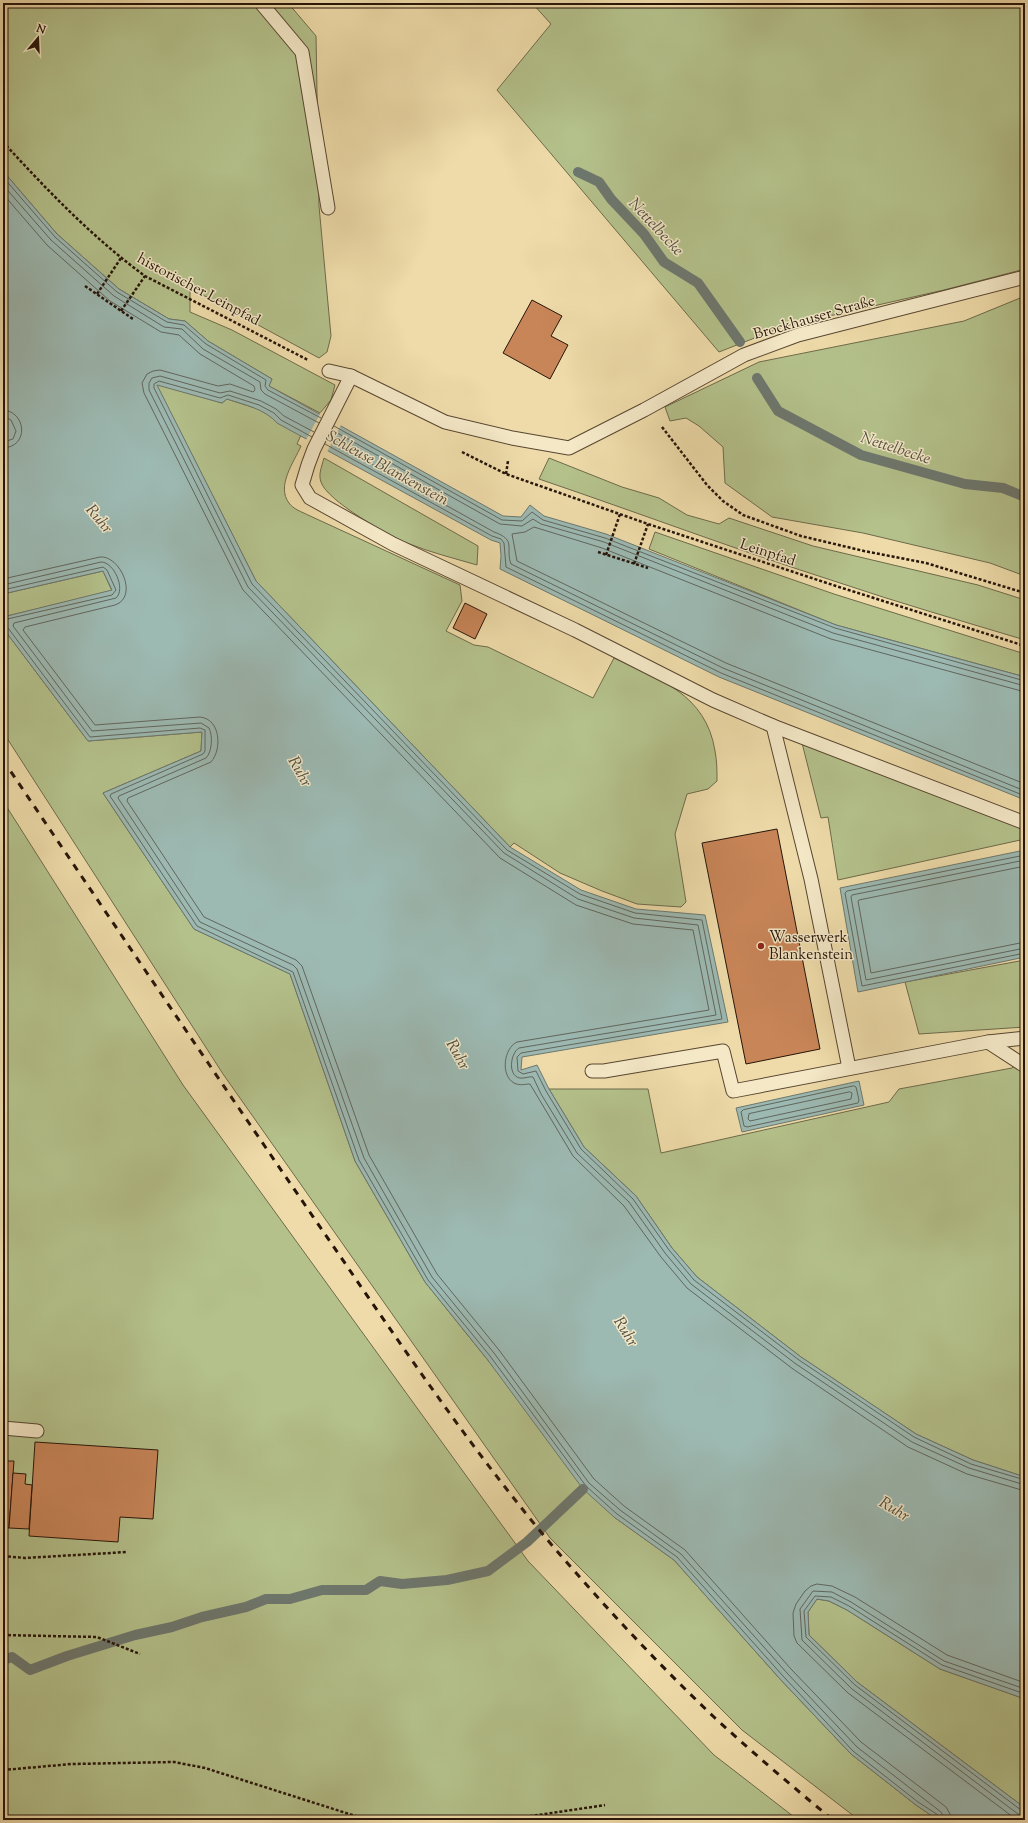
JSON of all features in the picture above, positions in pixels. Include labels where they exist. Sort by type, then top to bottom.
[{"type":"lane","points":[[261,3],[302,52],[328,208]]},
{"type":"lane","name":"Brockhauser Straße","points":[[329,371],[351,376],[444,422],[512,438],[569,448],[644,410],[744,355],[798,335],[1025,276]]},
{"type":"lane","points":[[351,376],[335,411],[314,449],[308,465],[302,486],[310,498],[400,547],[575,630],[713,700],[773,726],[1025,822]]},
{"type":"lane","points":[[773,726],[811,879],[849,1068]]},
{"type":"lane","points":[[592,1071],[604,1071],[723,1051],[733,1091],[988,1042],[1025,1038]]},
{"type":"lane","points":[[988,1042],[1025,1066]]},
{"type":"lane","points":[[3,1428],[37,1431]]},
{"type":"path","name":"historischer Leinpfad","points":[[3,142],[97,237],[145,276],[329,371]]},
{"type":"path","points":[[97,294],[121,258]]},
{"type":"path","points":[[121,310],[145,276]]},
{"type":"path","points":[[85,286],[133,319]]},
{"type":"path","points":[[644,410],[666,432],[707,485],[723,501],[743,515],[801,536],[864,551],[926,563],[1025,592]]},
{"type":"path","name":"Leinpfad","points":[[508,462],[506,474],[648,524],[1025,646]]},
{"type":"path","points":[[606,555],[620,514]]},
{"type":"path","points":[[634,564],[648,524]]},
{"type":"path","points":[[598,552],[648,568]]},
{"type":"path","points":[[3,1556],[25,1558],[127,1552]]},
{"type":"path","points":[[3,1635],[97,1637],[140,1654]]},
{"type":"path","points":[[3,1770],[72,1764],[174,1762],[212,1770],[368,1820]]},
{"type":"path","points":[[505,1820],[605,1805]]},
{"type":"green space","points":[[3,3],[288,3],[316,36],[319,206],[331,336],[327,352],[319,358],[190,288],[190,312],[232,330],[335,385],[331,400],[320,413],[269,386],[272,379],[208,341],[185,321],[169,319],[119,289],[57,234],[3,171]]},
{"type":"green space","points":[[532,3],[1025,3],[1025,269],[944,290],[785,326],[719,352],[497,90],[551,24]]},
{"type":"green space","points":[[1025,296],[1025,576],[990,563],[863,533],[772,517],[725,483],[723,447],[699,426],[686,418],[670,421],[665,407],[759,362],[964,321]]},
{"type":"green space","points":[[156,384],[222,403],[227,399],[258,409],[272,417],[278,423],[301,435],[297,444],[301,446],[285,482],[285,496],[289,503],[300,511],[460,585],[462,601],[446,631],[474,645],[488,647],[593,698],[614,658],[648,673],[678,691],[691,702],[702,715],[710,732],[716,755],[717,781],[708,789],[687,794],[675,834],[686,902],[681,907],[637,904],[560,873],[514,843],[510,847],[256,581]]},
{"type":"green space","points":[[324,458],[478,546],[477,565],[407,543],[386,533],[346,508],[326,490],[321,482],[320,473]]},
{"type":"green space","points":[[549,458],[622,487],[659,498],[687,515],[719,524],[729,518],[813,546],[978,585],[1025,600],[1025,640],[860,590],[539,479]]},
{"type":"green space","points":[[655,532],[834,594],[1025,654],[1025,677],[836,625],[649,549]]},
{"type":"green space","points":[[103,571],[112,591],[3,617],[3,594]]},
{"type":"green space","points":[[3,628],[88,741],[202,732],[201,751],[103,793],[194,929],[290,974],[355,1161],[425,1282],[614,1517],[674,1560],[780,1679],[851,1754],[916,1805],[938,1820],[859,1820],[742,1730],[550,1538],[223,1074],[3,732]]},
{"type":"green space","points":[[801,739],[1025,829],[1025,839],[838,880],[828,817],[821,818]]},
{"type":"green space","points":[[3,801],[183,1085],[528,1561],[714,1755],[798,1820],[3,1820]]},
{"type":"green space","points":[[1025,960],[1025,1027],[919,1034],[905,982]]},
{"type":"green space","points":[[1025,1057],[1025,1477],[973,1460],[916,1434],[801,1357],[697,1277],[672,1248],[636,1196],[584,1147],[549,1089],[648,1089],[661,1153],[889,1102],[899,1089],[1012,1068]]},
{"type":"green space","points":[[817,1599],[829,1601],[847,1610],[940,1669],[1025,1699],[1025,1808],[857,1682],[809,1635],[808,1612]]},
{"type":"water","points":[[3,171],[57,234],[119,289],[169,319],[185,321],[208,341],[272,379],[269,386],[503,516],[521,517],[530,505],[544,516],[606,534],[836,625],[1025,677],[1025,800],[719,677],[500,569],[500,543],[491,540],[277,423],[261,411],[227,399],[222,403],[157,385],[256,581],[510,847],[581,890],[636,909],[705,915],[728,1022],[522,1057],[521,1070],[537,1065],[549,1089],[584,1147],[636,1196],[672,1248],[697,1277],[801,1357],[916,1434],[973,1460],[1025,1477],[1025,1699],[940,1669],[847,1610],[829,1601],[817,1599],[808,1612],[809,1635],[857,1682],[1025,1808],[1025,1820],[938,1820],[916,1805],[851,1754],[780,1679],[674,1560],[614,1517],[583,1489],[487,1359],[425,1282],[355,1161],[290,974],[194,929],[103,793],[201,751],[202,732],[88,741],[3,628],[3,617],[112,590],[103,571],[3,594],[3,434],[7,432],[3,421]]},
{"type":"water","points":[[1025,850],[1025,957],[858,992],[840,888]]},
{"type":"water","points":[[859,1081],[864,1105],[742,1132],[736,1108]]},
{"type":"pier","points":[[321,412],[342,423],[327,452],[306,440]]},
{"type":"building","points":[[532,300],[562,316],[551,336],[568,345],[550,379],[503,353]]},
{"type":"building","points":[[465,603],[487,614],[475,639],[453,628]]},
{"type":"building","name":"Wasserwerk Blankenstein","points":[[777,829],[820,1049],[746,1064],[702,843]]},
{"type":"building","points":[[35,1442],[158,1450],[153,1519],[120,1517],[118,1542],[29,1536]]},
{"type":"building","points":[[3,1461],[14,1461],[9,1528],[3,1527]]},
{"type":"building","points":[[13,1473],[26,1474],[25,1484],[32,1485],[29,1529],[9,1528]]},
{"type":"waterway","name":"Nettelbecke","points":[[578,172],[599,182],[611,199],[644,234],[664,262],[698,283],[740,342]]},
{"type":"waterway","name":"Nettelbecke","points":[[757,378],[778,411],[861,455],[965,484],[1003,488],[1025,497]]},
{"type":"waterway","points":[[3,1660],[12,1657],[30,1670],[67,1656],[135,1635],[172,1627],[202,1617],[246,1607],[266,1599],[290,1599],[322,1590],[366,1590],[380,1581],[402,1584],[447,1580],[488,1571],[527,1542],[583,1489]]},
{"type":"railway","points":[[3,760],[237,1106],[403,1347],[462,1430],[524,1511],[594,1593],[674,1678],[744,1744],[833,1820]]},
{"type":"place","name":"Wasserwerk Blankenstein","points":[[761,946]]},
{"type":"water label","name":"Schleuse Blankenstein","points":[[388,467]]},
{"type":"water label","name":"Ruhr","points":[[100,518]]},
{"type":"water label","name":"Ruhr","points":[[301,771]]},
{"type":"water label","name":"Ruhr","points":[[459,1054]]},
{"type":"water label","name":"Ruhr","points":[[627,1331]]},
{"type":"water label","name":"Ruhr","points":[[895,1508]]}]
